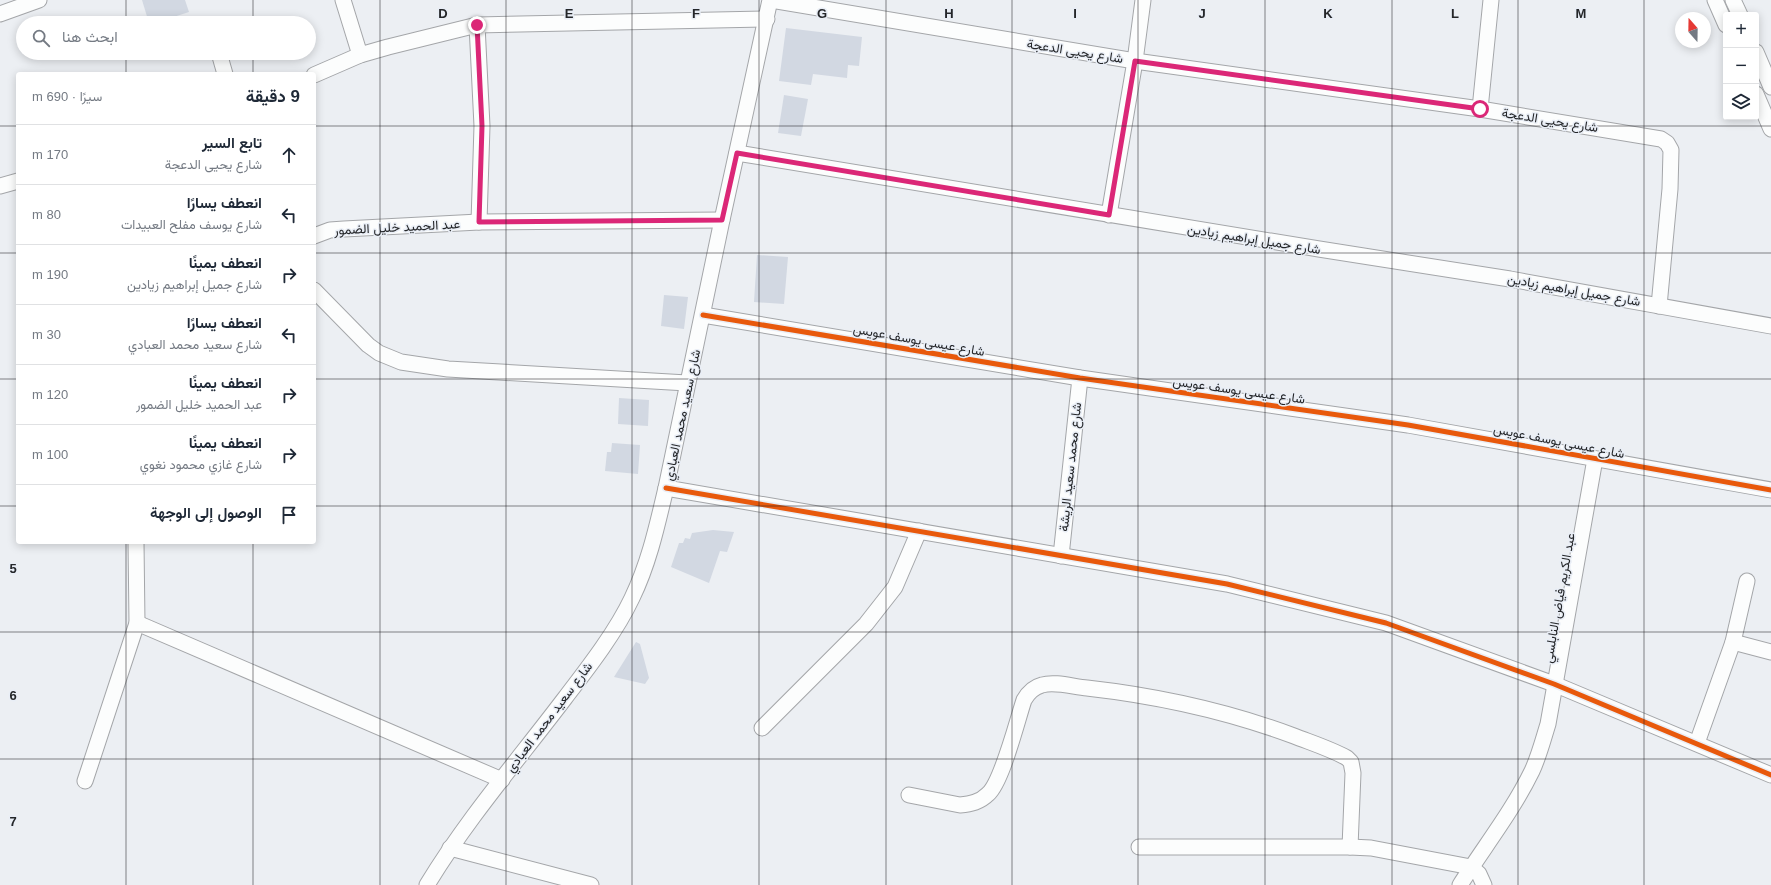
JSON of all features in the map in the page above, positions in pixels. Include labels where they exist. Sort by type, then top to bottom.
[{"type":"street","points":[[0,14],[39,0]]},
{"type":"street","points":[[343,0],[360,55]]},
{"type":"street","name":"شارع سعيد محمد العبادي","points":[[427,885],[450,848],[477,810],[585,673],[626,610],[647,560],[666,488],[722,220],[771,0]]},
{"type":"street","name":"شارع يحيى الدعجة","points":[[771,0],[1135,61],[1480,109],[1662,139],[1667,143],[1671,150],[1670,188],[1659,306]]},
{"type":"street","points":[[1109,215],[1135,61],[1143,0]]},
{"type":"street","points":[[1480,109],[1491,0]]},
{"type":"street","points":[[1715,0],[1723,18]]},
{"type":"street","points":[[1733,0],[1739,12]]},
{"type":"street","points":[[316,74],[360,55],[388,46],[477,25],[767,19]]},
{"type":"street","points":[[477,25],[482,126],[479,222]]},
{"type":"street","points":[[1759,59],[1771,87]]},
{"type":"street","points":[[221,60],[225,72]]},
{"type":"street","points":[[1759,101],[1771,129]]},
{"type":"street","name":"شارع جميل إبراهيم زيادين","points":[[737,153],[1109,215],[1432,266],[1771,326]]},
{"type":"street","points":[[0,186],[16,182]]},
{"type":"street","name":"عبد الحميد خليل الضمور","points":[[316,235],[330,230],[344,228],[479,222],[722,220]]},
{"type":"street","points":[[316,292],[368,345],[379,353],[401,362],[448,369],[688,383]]},
{"type":"street","name":"شارع عيسى يوسف عويس","points":[[703,315],[1080,378],[1408,425],[1771,490]]},
{"type":"street","name":"شارع محمد سعيد الريشة","points":[[1060,556],[1080,378]]},
{"type":"street","name":"عبد الكريم فياض النابلسي","points":[[1460,885],[1508,814],[1532,770],[1548,724],[1595,459]]},
{"type":"street","points":[[666,488],[1228,584],[1386,623],[1554,684],[1771,775]]},
{"type":"street","points":[[762,728],[866,624],[895,587],[919,531]]},
{"type":"street","points":[[85,781],[137,623],[136,544]]},
{"type":"street","points":[[1697,743],[1733,642],[1747,581]]},
{"type":"street","points":[[137,623],[502,780]]},
{"type":"street","points":[[1733,642],[1771,652]]},
{"type":"street","points":[[909,795],[960,805],[983,799],[989,794],[998,781],[1024,700],[1031,691],[1036,687],[1048,684],[1099,690],[1140,695],[1213,710],[1279,730],[1347,758],[1353,768],[1354,773],[1350,847]]},
{"type":"street","points":[[1139,847],[1371,848],[1471,867],[1479,874],[1484,885]]},
{"type":"street","points":[[450,848],[591,885]]},
{"type":"building","points":[[142,0],[185,0],[189,12],[177,16],[147,16]]},
{"type":"building","points":[[786,28],[862,37],[859,66],[848,65],[847,78],[813,74],[811,85],[779,81]]},
{"type":"building","points":[[784,95],[808,99],[801,136],[778,133]]},
{"type":"building","points":[[757,255],[788,257],[784,304],[754,302]]},
{"type":"building","points":[[664,295],[688,297],[684,329],[661,326]]},
{"type":"building","points":[[619,398],[649,400],[648,426],[618,424]]},
{"type":"building","points":[[612,443],[640,445],[638,474],[605,471],[607,452],[611,452]]},
{"type":"building","points":[[713,530],[734,532],[727,552],[720,551],[709,583],[671,567],[679,543],[683,543],[685,538],[690,539],[692,533]]},
{"type":"building","points":[[636,642],[640,644],[649,678],[645,684],[614,677]]},
{"type":"cycle path","points":[[703,315],[1080,378],[1408,425],[1771,490]]},
{"type":"cycle path","points":[[666,488],[1227,584],[1386,623],[1554,684],[1771,775]]},
{"type":"route","points":[[477,25],[482,126],[479,222],[722,220],[737,153],[1109,215],[1135,61],[1480,109]]}]
